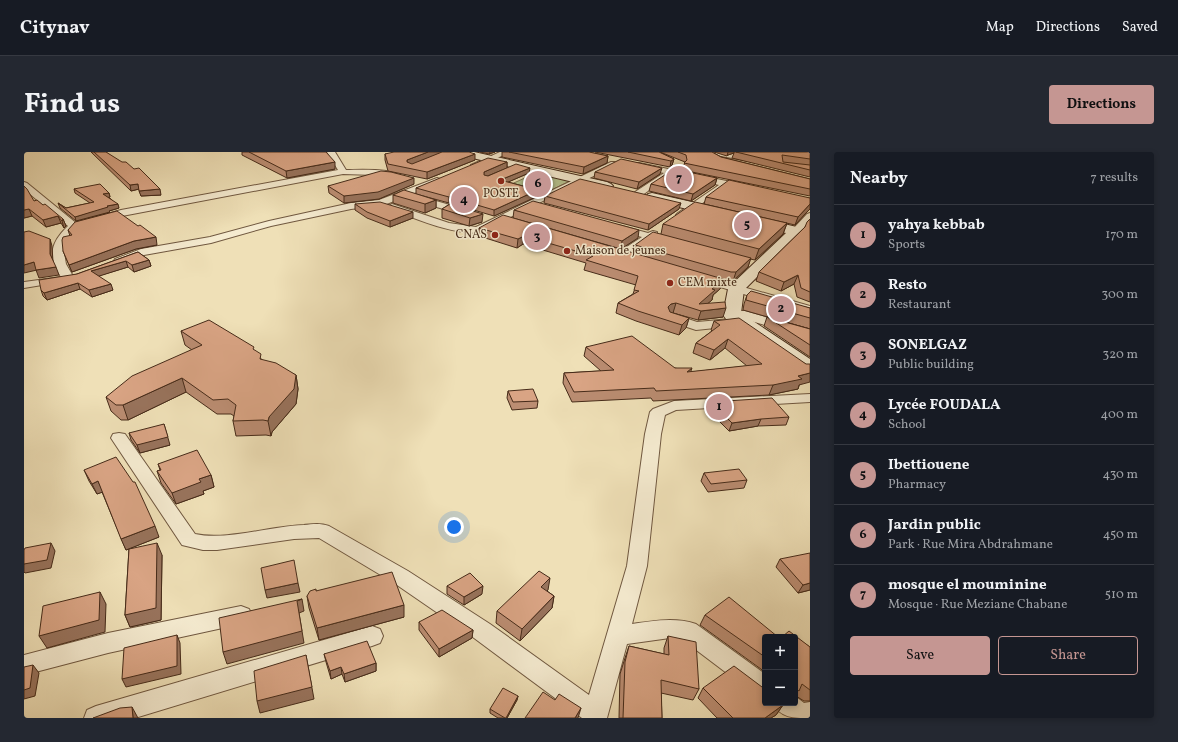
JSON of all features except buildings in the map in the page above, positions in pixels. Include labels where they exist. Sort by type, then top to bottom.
[{"type":"main road","points":[[460,152],[730,215]]},
{"type":"main road","points":[[745,219],[796,231]]},
{"type":"main road","points":[[796,231],[753,264],[736,289],[737,318],[810,368]]},
{"type":"street","points":[[331,152],[342,172]]},
{"type":"street","points":[[469,167],[506,152]]},
{"type":"street","points":[[703,152],[762,165]]},
{"type":"street","points":[[605,158],[756,190]]},
{"type":"street","points":[[381,203],[469,231],[478,230],[581,180],[623,162]]},
{"type":"street","points":[[638,194],[681,165]]},
{"type":"street","points":[[24,285],[72,278],[65,274],[56,250],[61,238],[74,226],[121,213],[342,172],[375,173],[429,184]]},
{"type":"street","points":[[112,263],[142,252],[211,240],[269,224],[351,206],[381,203],[442,178]]},
{"type":"street","points":[[675,219],[725,184]]},
{"type":"street","points":[[24,185],[74,226]]},
{"type":"street","points":[[404,194],[479,217],[516,224]]},
{"type":"street","points":[[532,204],[545,208]]},
{"type":"street","points":[[796,231],[810,216]]},
{"type":"street","points":[[605,224],[679,244]]},
{"type":"street","points":[[638,259],[619,253],[662,228]]},
{"type":"street","points":[[691,275],[810,310]]},
{"type":"street","points":[[673,318],[696,326],[746,315],[810,334]]},
{"type":"street","points":[[119,438],[189,540],[203,543],[217,543],[294,532],[322,531],[401,577],[482,631],[595,716],[637,566],[653,434],[658,412],[674,406],[810,398]]},
{"type":"street","points":[[24,665],[108,643],[262,610]]},
{"type":"street","points":[[618,635],[670,629],[688,631],[762,686]]},
{"type":"street","points":[[96,718],[372,636]]},
{"type":"street","points":[[790,706],[804,715],[810,714]]},
{"type":"green space","points":[[536,173],[570,181],[541,195],[507,186]]},
{"type":"place","name":"mosque el mouminine","points":[[679,179]]},
{"type":"place","name":"POSTE","points":[[501,181]]},
{"type":"place","name":"Jardin public","points":[[538,184]]},
{"type":"place","name":"Lycée FOUDALA","points":[[464,200]]},
{"type":"place","name":"Ibettiouene","points":[[747,225]]},
{"type":"place","name":"CNAS","points":[[495,235]]},
{"type":"place","name":"SONELGAZ","points":[[537,237]]},
{"type":"place","name":"Maison de jeunes","points":[[567,251]]},
{"type":"place","name":"CEM mixte","points":[[670,283]]},
{"type":"place","name":"Resto","points":[[781,309]]},
{"type":"place","name":"yahya kebbab","points":[[719,407]]}]
